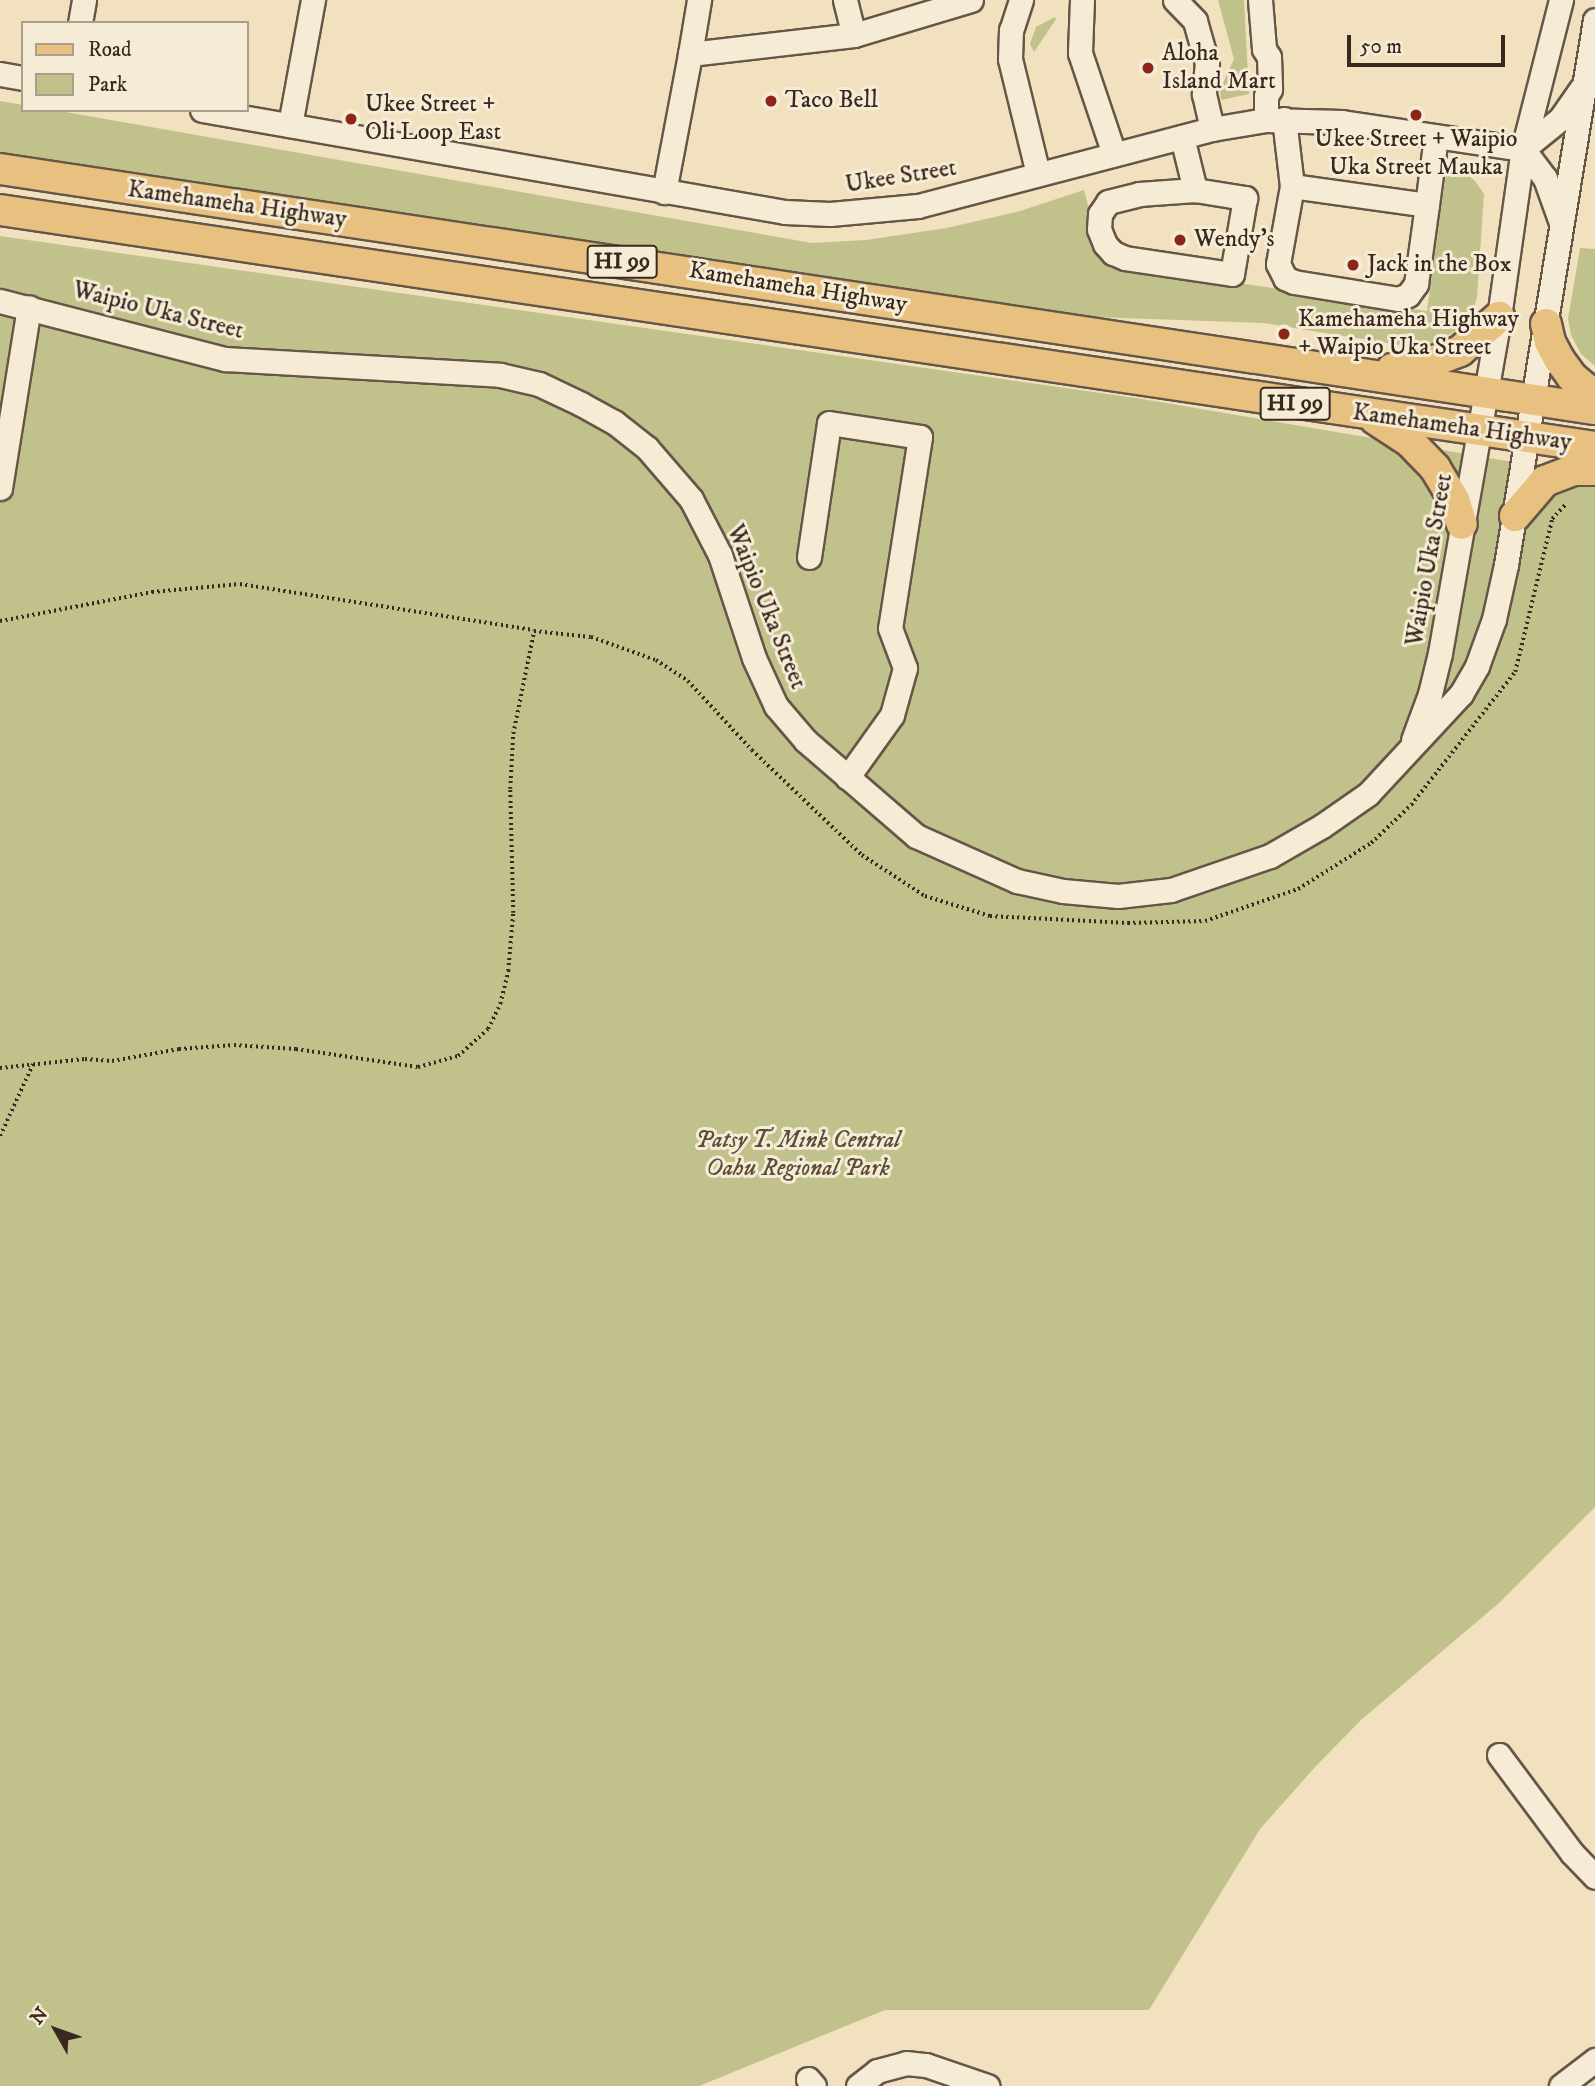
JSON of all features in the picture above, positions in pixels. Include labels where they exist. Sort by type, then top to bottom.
[{"type":"main road","name":"Kamehameha Highway","points":[[0,169],[1595,409]]},
{"type":"main road","name":"Kamehameha Highway","points":[[0,210],[1595,447]]},
{"type":"main road","points":[[1325,368],[1420,366],[1460,351],[1499,317]]},
{"type":"main road","points":[[1545,324],[1559,359],[1572,377],[1595,396]]},
{"type":"main road","points":[[1369,415],[1410,442],[1425,456],[1454,500],[1462,524]]},
{"type":"main road","points":[[1515,516],[1545,481],[1573,470],[1595,470]]},
{"type":"street","points":[[80,21],[84,0]]},
{"type":"street","points":[[290,125],[313,0]]},
{"type":"street","points":[[664,192],[699,0]]},
{"type":"street","points":[[845,0],[854,34]]},
{"type":"street","points":[[690,54],[854,34],[971,0]]},
{"type":"street","points":[[1021,0],[1012,30],[1010,59],[1038,174]]},
{"type":"street","points":[[1082,0],[1080,53],[1114,154]]},
{"type":"street","points":[[1175,0],[1195,20],[1207,63],[1204,94],[1212,129]]},
{"type":"street","points":[[1260,0],[1264,49],[1269,57],[1270,68],[1270,89],[1266,96],[1293,186],[1278,264],[1284,278],[1294,282],[1398,299],[1408,295],[1416,284],[1436,137]]},
{"type":"street","name":"Waipio Uka Street","points":[[1406,755],[1430,694],[1440,653],[1499,317],[1523,149],[1561,0]]},
{"type":"street","name":"Waipio Uka Street","points":[[0,301],[225,359],[500,375],[539,384],[614,422],[647,448],[691,499],[720,555],[754,659],[776,706],[806,741],[916,836],[1017,881],[1063,891],[1118,896],[1171,890],[1270,856],[1322,826],[1368,794],[1461,694],[1477,666],[1494,619],[1515,516],[1535,400],[1560,223],[1595,20]]},
{"type":"street","points":[[0,74],[21,78]]},
{"type":"street","points":[[1560,223],[1545,178],[1523,149],[1560,119],[1586,81]]},
{"type":"street","name":"Ukee Street","points":[[214,112],[785,212],[858,214],[918,206],[1212,129],[1275,119],[1342,122],[1523,149]]},
{"type":"street","points":[[1182,137],[1195,190]]},
{"type":"street","points":[[1293,186],[1427,205]]},
{"type":"street","points":[[1195,190],[1245,198],[1232,274],[1125,258],[1113,253],[1105,244],[1099,229],[1100,214],[1108,202],[1139,194],[1195,190]]},
{"type":"street","points":[[0,488],[29,307]]},
{"type":"street","points":[[809,557],[829,423],[920,437],[890,628],[905,668],[892,715],[847,778]]},
{"type":"street","points":[[1499,1755],[1572,1853],[1595,1878]]},
{"type":"street","points":[[1561,2086],[1595,2060]]},
{"type":"street","points":[[858,2086],[877,2071],[906,2063],[926,2065],[987,2086]]},
{"type":"path","points":[[0,621],[152,592],[240,584],[534,631],[591,637],[656,660],[688,681],[752,750],[862,855],[925,896],[990,916],[1128,923],[1205,921],[1298,889],[1371,843],[1411,805],[1515,672],[1552,519],[1567,503]]},
{"type":"path","points":[[0,1068],[85,1059],[112,1061],[179,1049],[234,1045],[296,1049],[418,1067],[458,1056],[488,1029],[500,1004],[508,971],[513,913],[510,789],[513,734],[534,631]]},
{"type":"path","points":[[0,1136],[33,1064]]},
{"type":"green space","points":[[1218,0],[1244,0],[1249,94],[1221,100],[1220,90],[1234,59]]},
{"type":"green space","points":[[1055,17],[1034,52],[1030,44],[1036,27]]},
{"type":"green space","points":[[0,101],[21,105],[21,112],[65,112],[812,243],[866,240],[947,228],[1020,211],[1084,190],[1103,263],[1427,311],[1447,166],[1463,171],[1475,181],[1484,194],[1477,297],[1472,316],[1438,342],[1406,346],[1264,323],[1094,317],[0,152]]},
{"type":"green space","name":"Patsy T. Mink Central Oahu Regional Park","points":[[0,236],[1136,398],[1595,476],[1595,1507],[1499,1603],[1361,1720],[1260,1829],[1149,2010],[885,2010],[699,2086],[0,2086]]},
{"type":"green space","points":[[1580,248],[1595,249],[1595,366],[1581,354],[1571,335],[1568,319]]},
{"type":"place","name":"Aloha Island Mart","points":[[1148,68]]},
{"type":"place","name":"Taco Bell","points":[[771,101]]},
{"type":"place","name":"Ukee Street + Waipio Uka Street Mauka","points":[[1416,115]]},
{"type":"place","name":"Ukee Street + Oli Loop East","points":[[351,119]]},
{"type":"place","name":"Wendy's","points":[[1180,240]]},
{"type":"place","name":"Jack in the Box","points":[[1353,265]]},
{"type":"place","name":"Kamehameha Highway + Waipio Uka Street","points":[[1284,334]]}]
